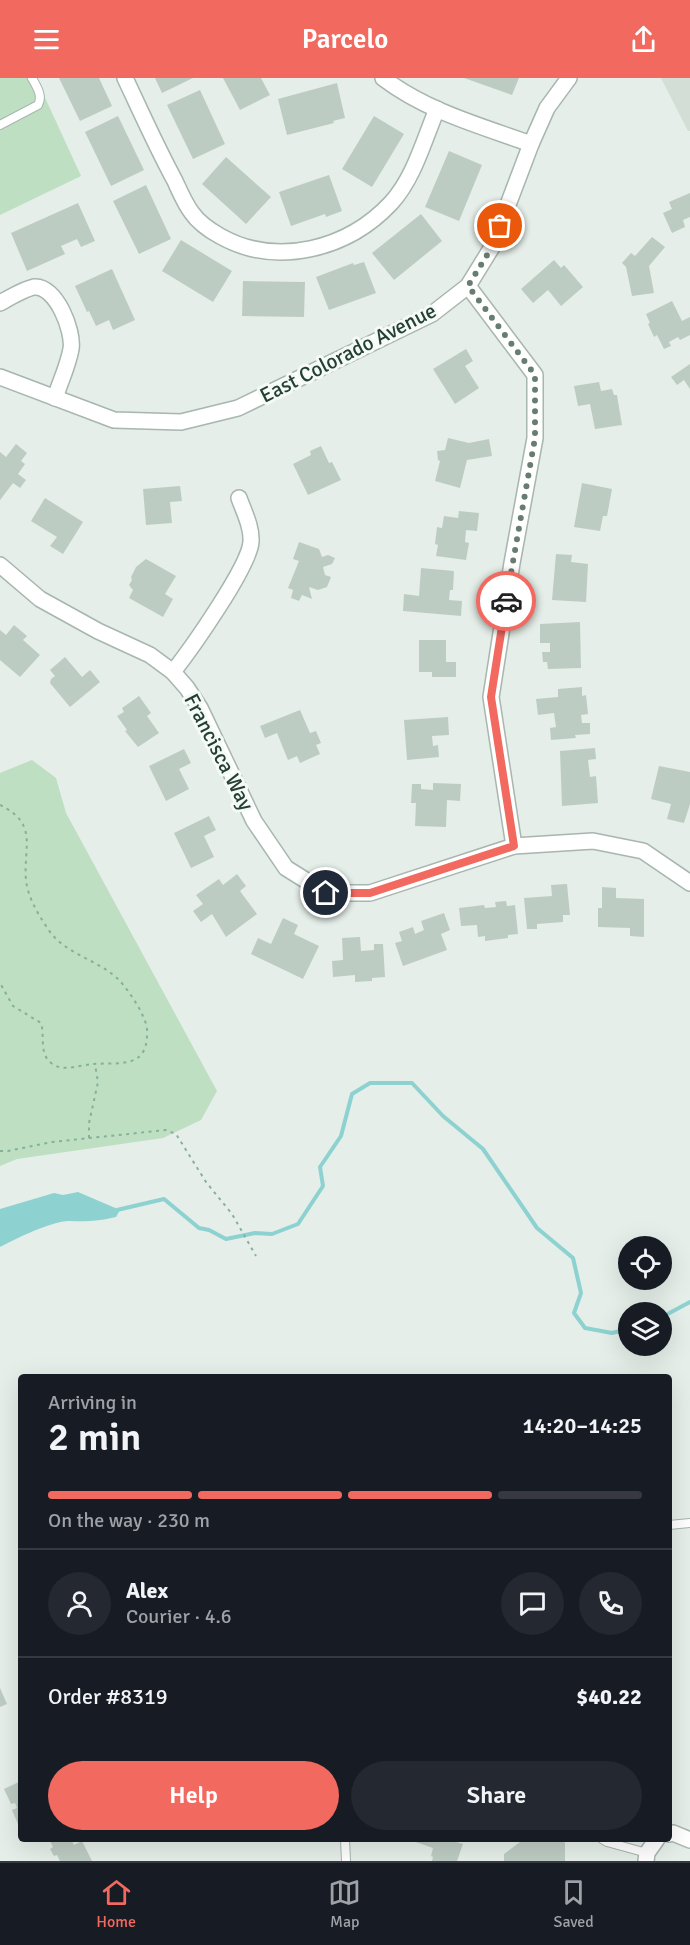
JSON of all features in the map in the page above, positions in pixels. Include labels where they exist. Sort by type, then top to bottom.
[{"type":"street","points":[[125,78],[166,166],[192,214],[211,231],[238,246],[267,252],[296,252],[324,246],[348,236],[372,220],[392,202],[408,179],[437,109]]},
{"type":"street","points":[[383,78],[399,90],[437,109],[531,144]]},
{"type":"street","name":"East Colorado Avenue","points":[[0,377],[114,420],[181,422],[238,408],[432,314],[468,286],[492,247],[547,108],[569,78]]},
{"type":"street","points":[[468,286],[535,375],[535,438],[491,697],[514,846]]},
{"type":"street","points":[[0,303],[33,287],[46,289],[54,297],[68,324],[72,348],[55,398]]},
{"type":"street","points":[[173,672],[248,556],[251,533],[239,498]]},
{"type":"street","name":"Francisca Way","points":[[0,565],[40,599],[98,631],[150,655],[173,672],[188,688],[200,708],[254,821],[286,868],[326,893],[370,893],[514,846],[593,841],[643,851],[690,884]]},
{"type":"street","points":[[672,1833],[690,1840]]},
{"type":"street","points":[[646,1857],[655,1842]]},
{"type":"lane","points":[[0,124],[38,105],[40,94],[32,78]]},
{"type":"lane","points":[[672,1525],[690,1524]]},
{"type":"lane","points":[[345,1842],[346,1861]]},
{"type":"lane","points":[[607,1842],[646,1857]]},
{"type":"path","points":[[0,805],[11,811],[24,828],[28,841],[26,878],[29,894],[37,911],[50,932],[66,947],[117,978],[133,997],[148,1032],[145,1046],[139,1057],[122,1065],[95,1064],[58,1068],[50,1063],[43,1053],[44,1032],[41,1023],[13,1006],[0,983]]},
{"type":"path","points":[[89,1138],[88,1123],[92,1101],[97,1091],[95,1064]]},
{"type":"path","points":[[0,1151],[52,1142],[166,1130],[176,1134],[206,1182],[232,1214],[256,1256]]},
{"type":"shaded area","points":[[661,78],[690,78],[690,131],[688,131]]},
{"type":"green space","points":[[0,78],[36,78],[81,176],[0,215]]},
{"type":"green space","points":[[32,760],[56,778],[66,813],[217,1091],[201,1120],[163,1138],[17,1159],[0,1166],[0,773]]},
{"type":"water","points":[[78,1192],[120,1210],[116,1217],[54,1224],[0,1247],[0,1209],[54,1193],[63,1195]]},
{"type":"building","points":[[59,78],[99,78],[112,106],[80,121]]},
{"type":"building","points":[[155,78],[193,78],[162,93]]},
{"type":"building","points":[[223,78],[261,78],[270,95],[240,110]]},
{"type":"building","points":[[464,78],[519,78],[512,95]]},
{"type":"building","points":[[337,83],[345,118],[287,135],[278,99]]},
{"type":"building","points":[[200,90],[225,144],[193,159],[167,105]]},
{"type":"building","points":[[118,116],[144,170],[111,186],[85,132]]},
{"type":"building","points":[[374,116],[404,134],[372,187],[342,169]]},
{"type":"building","points":[[449,151],[482,165],[459,221],[425,207]]},
{"type":"building","points":[[226,157],[271,197],[246,224],[202,184]]},
{"type":"building","points":[[329,175],[342,211],[326,217],[325,214],[291,226],[279,192]]},
{"type":"building","points":[[146,185],[171,239],[139,254],[113,201]]},
{"type":"building","points":[[690,193],[690,217],[683,220],[685,227],[672,233],[663,213],[672,209],[669,202]]},
{"type":"building","points":[[78,203],[95,241],[81,247],[77,239],[61,246],[65,254],[27,271],[11,233]]},
{"type":"building","points":[[421,214],[442,241],[394,280],[372,253]]},
{"type":"building","points":[[652,237],[665,247],[649,266],[654,293],[632,296],[626,267],[622,263],[631,253],[635,256]]},
{"type":"building","points":[[181,240],[232,271],[213,302],[162,271]]},
{"type":"building","points":[[554,260],[561,268],[564,265],[583,287],[561,306],[548,290],[533,303],[521,289]]},
{"type":"building","points":[[364,262],[376,293],[329,310],[316,277],[353,263],[354,265]]},
{"type":"building","points":[[112,269],[135,320],[113,330],[109,320],[96,326],[75,286]]},
{"type":"building","points":[[243,281],[305,282],[304,317],[242,316]]},
{"type":"building","points":[[672,301],[682,321],[690,317],[690,335],[680,340],[678,337],[669,342],[671,346],[664,349],[657,335],[654,337],[646,314]]},
{"type":"building","points":[[466,349],[473,361],[465,366],[479,388],[455,404],[433,369]]},
{"type":"building","points":[[690,364],[690,389],[684,380],[677,385],[671,377]]},
{"type":"building","points":[[599,382],[601,391],[612,389],[614,395],[617,395],[622,425],[595,429],[590,404],[578,406],[574,386]]},
{"type":"building","points":[[448,438],[469,443],[489,439],[492,456],[467,460],[460,488],[435,481],[440,461],[437,451],[445,450]]},
{"type":"building","points":[[16,444],[27,453],[21,461],[25,464],[18,474],[26,480],[20,488],[13,483],[0,500],[0,452],[6,457]]},
{"type":"building","points":[[321,446],[341,480],[308,495],[293,464],[311,455],[310,451]]},
{"type":"building","points":[[582,483],[612,489],[607,516],[603,516],[600,531],[574,527]]},
{"type":"building","points":[[180,486],[182,501],[170,502],[172,523],[146,525],[143,489]]},
{"type":"building","points":[[45,498],[83,522],[63,554],[50,546],[57,537],[31,521]]},
{"type":"building","points":[[459,511],[479,513],[477,531],[466,530],[465,542],[469,543],[466,560],[436,556],[437,527],[442,528],[444,516],[458,518]]},
{"type":"building","points":[[299,542],[319,549],[322,557],[328,555],[335,558],[332,564],[323,567],[325,575],[331,577],[327,587],[318,590],[309,587],[312,599],[302,595],[299,601],[291,598],[293,590],[288,588],[299,561],[293,559]]},
{"type":"building","points":[[556,554],[572,555],[571,562],[588,564],[586,602],[552,600]]},
{"type":"building","points":[[146,559],[176,576],[165,594],[173,599],[163,617],[129,598],[133,590],[129,585],[131,577],[136,567]]},
{"type":"building","points":[[421,568],[454,571],[453,590],[450,590],[449,600],[462,601],[461,616],[403,611],[404,594],[419,596]]},
{"type":"building","points":[[580,622],[581,668],[548,669],[547,662],[543,662],[542,652],[550,652],[550,643],[540,643],[540,624]]},
{"type":"building","points":[[14,625],[27,636],[23,640],[40,655],[20,677],[0,660],[0,630],[6,635]]},
{"type":"building","points":[[419,640],[446,640],[446,662],[456,662],[456,677],[432,677],[432,672],[419,672]]},
{"type":"building","points":[[65,657],[82,677],[90,670],[100,682],[70,707],[50,683],[55,676],[50,670]]},
{"type":"building","points":[[582,687],[582,696],[586,695],[588,714],[581,715],[582,723],[590,723],[590,734],[575,735],[576,738],[551,740],[550,728],[556,727],[554,713],[538,715],[536,699],[558,697],[558,689]]},
{"type":"building","points":[[139,696],[151,713],[147,716],[159,733],[138,747],[117,716],[124,712],[122,708]]},
{"type":"building","points":[[300,710],[310,733],[316,731],[321,743],[316,745],[320,754],[300,763],[297,756],[288,760],[277,733],[265,738],[260,726]]},
{"type":"building","points":[[448,717],[449,735],[432,736],[433,746],[438,745],[439,757],[407,760],[404,720]]},
{"type":"building","points":[[595,748],[596,759],[588,760],[590,777],[596,776],[598,803],[562,806],[560,751]]},
{"type":"building","points":[[184,749],[191,763],[179,769],[189,789],[166,801],[149,766]]},
{"type":"building","points":[[659,766],[690,772],[690,804],[684,823],[667,819],[671,804],[651,799]]},
{"type":"building","points":[[433,783],[461,784],[460,801],[447,800],[446,827],[415,826],[416,803],[411,803],[412,784],[421,784],[421,789],[433,790]]},
{"type":"building","points":[[209,816],[216,830],[204,836],[214,857],[191,868],[174,833]]},
{"type":"building","points":[[237,874],[246,886],[240,891],[257,914],[226,937],[212,914],[201,922],[193,911],[203,904],[196,895],[219,879],[223,885]]},
{"type":"building","points":[[567,884],[570,915],[563,915],[563,922],[537,924],[537,929],[527,929],[524,898],[552,896],[551,885]]},
{"type":"building","points":[[602,887],[616,888],[616,898],[644,899],[644,937],[630,936],[630,928],[598,927],[598,908],[602,908]]},
{"type":"building","points":[[506,901],[507,906],[515,905],[518,934],[508,935],[508,938],[485,941],[485,936],[478,937],[477,925],[461,926],[459,908],[484,905],[485,908],[496,907],[495,902]]},
{"type":"building","points":[[444,913],[450,930],[441,934],[447,950],[403,966],[395,943],[402,941],[399,932],[413,927],[415,934],[424,930],[421,921]]},
{"type":"building","points":[[283,918],[298,925],[294,934],[319,946],[303,979],[251,954],[258,938],[271,944]]},
{"type":"building","points":[[360,937],[361,951],[374,950],[374,944],[383,944],[385,977],[372,978],[372,981],[355,982],[355,975],[333,977],[332,961],[343,960],[342,938]]},
{"type":"building","points":[[0,1688],[7,1704],[0,1707]]},
{"type":"building","points":[[18,1782],[18,1824],[12,1810],[17,1808],[15,1803],[11,1804],[4,1789]]},
{"type":"building","points":[[50,1842],[72,1842],[74,1845],[82,1842],[92,1861],[60,1861],[50,1849],[53,1847]]},
{"type":"building","points":[[416,1842],[463,1844],[457,1861],[432,1861],[433,1848]]},
{"type":"building","points":[[520,1842],[565,1843],[565,1861],[504,1861],[504,1854]]},
{"type":"waterway","points":[[117,1210],[164,1199],[199,1228],[209,1230],[226,1239],[255,1233],[272,1234],[298,1224],[323,1186],[320,1167],[341,1136],[352,1094],[370,1083],[412,1083],[443,1116],[483,1149],[537,1228],[573,1258],[581,1293],[574,1313],[585,1328],[612,1333],[618,1332]]},
{"type":"waterway","points":[[672,1312],[690,1302]]},
{"type":"way so far","points":[[500,226],[492,247],[468,286],[535,375],[535,438],[506,601]]},
{"type":"route","points":[[326,893],[370,893],[514,846],[491,697],[506,601]]}]
